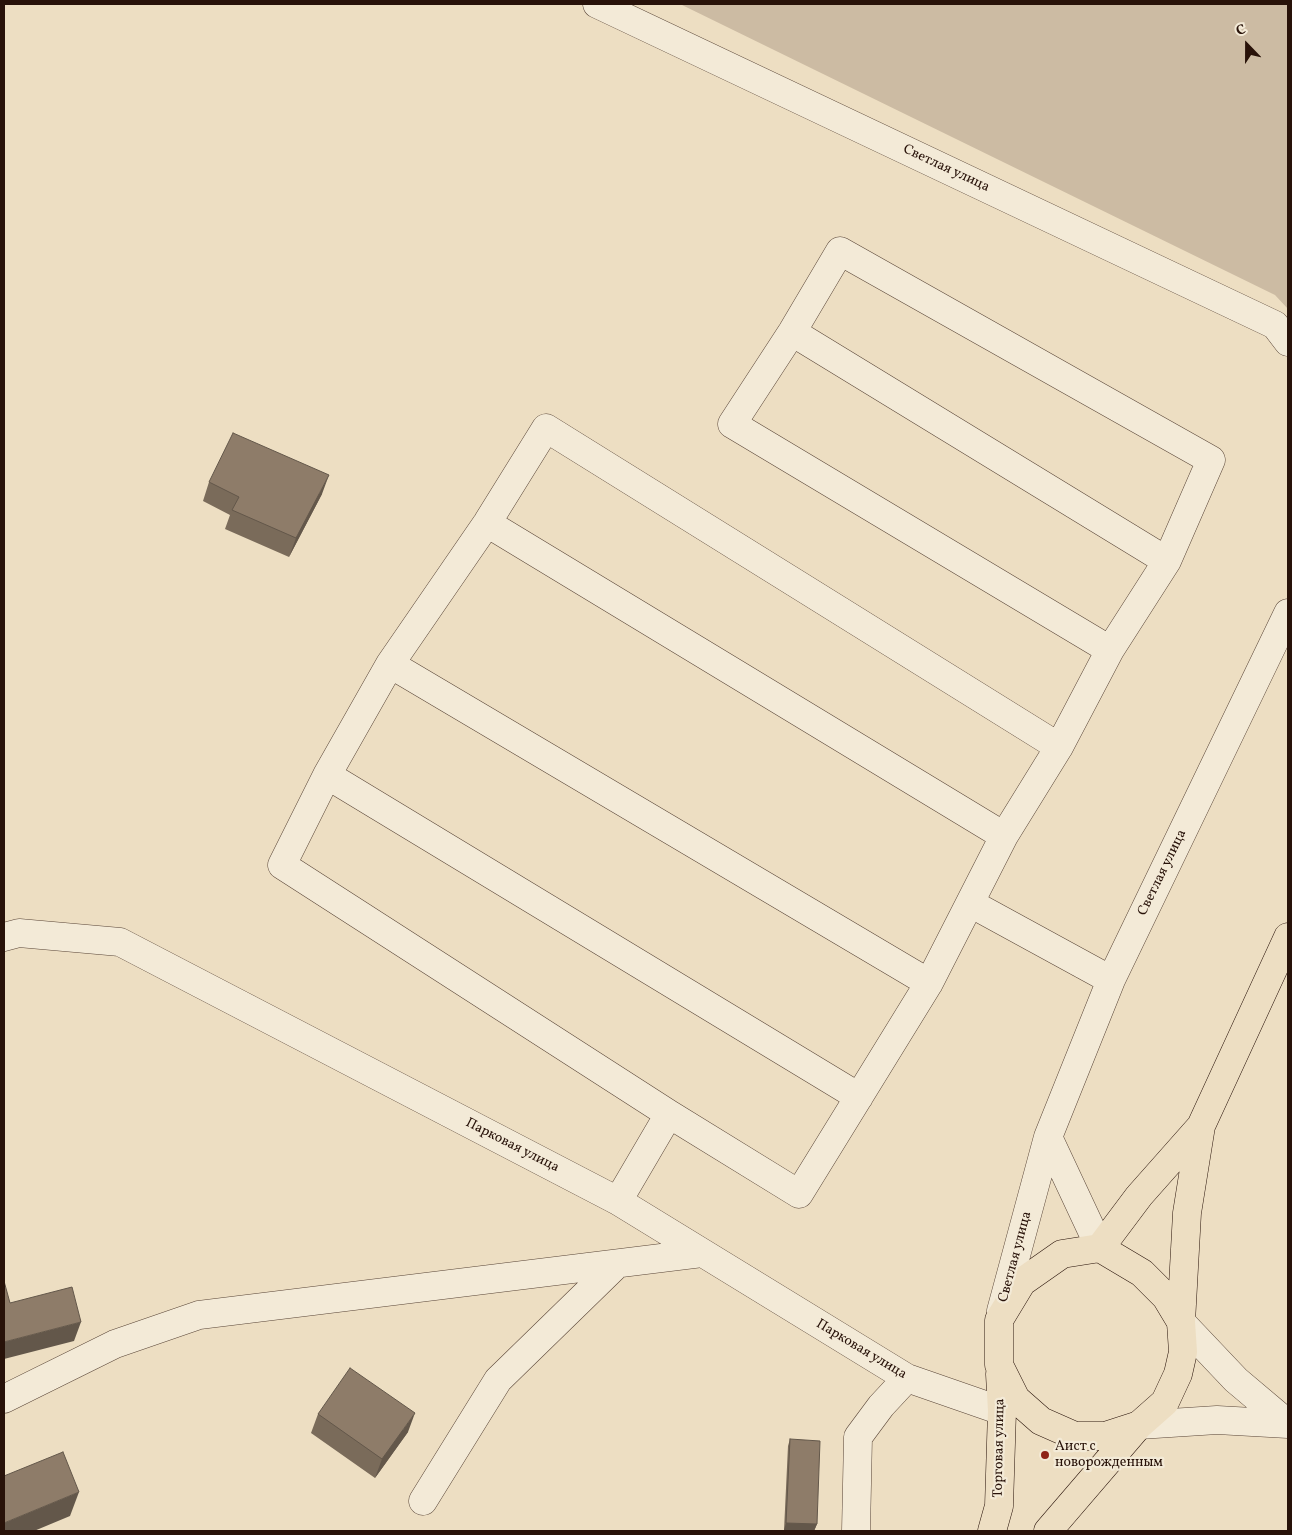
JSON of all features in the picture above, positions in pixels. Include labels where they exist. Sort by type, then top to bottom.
[{"type":"main road","points":[[1048,1531],[1139,1425],[1165,1402],[1178,1374],[1183,1352],[1181,1322],[1187,1213],[1201,1126],[1288,937]]},
{"type":"main road","points":[[1100,1248],[1139,1196],[1201,1126]]},
{"type":"main road","points":[[999,1320],[1022,1282],[1038,1270],[1062,1254],[1100,1248],[1142,1273],[1166,1297],[1181,1322]]},
{"type":"main road","name":"Торговая улица","points":[[992,1531],[999,1506],[1002,1411],[999,1320]]},
{"type":"main road","points":[[999,1365],[1016,1399],[1041,1421],[1049,1425],[1075,1436],[1105,1436],[1139,1425]]},
{"type":"street","name":"Светлая улица","points":[[597,4],[1275,325],[1288,342]]},
{"type":"street","points":[[1059,747],[546,428],[487,523],[390,664],[328,775],[282,865],[669,1114],[799,1194],[930,983],[1004,836],[1059,747],[1110,650],[1167,561],[1211,460],[840,251],[792,332],[732,424],[1110,650]]},
{"type":"street","points":[[792,332],[1167,561]]},
{"type":"street","points":[[487,523],[1004,836]]},
{"type":"street","name":"Светлая улица","points":[[999,1320],[1048,1137],[1111,980],[1288,613]]},
{"type":"street","points":[[390,664],[930,983]]},
{"type":"street","points":[[328,775],[859,1098]]},
{"type":"street","points":[[970,904],[1111,980]]},
{"type":"street","name":"Парковая улица","points":[[4,937],[19,932],[120,942],[618,1201],[907,1378],[1002,1411]]},
{"type":"street","points":[[618,1201],[669,1114]]},
{"type":"street","points":[[1048,1137],[1100,1248]]},
{"type":"street","points":[[4,1399],[115,1344],[199,1315],[702,1253]]},
{"type":"street","points":[[423,1501],[498,1380],[616,1264]]},
{"type":"street","points":[[1181,1322],[1236,1380],[1287,1423]]},
{"type":"street","points":[[856,1531],[858,1437],[881,1406],[907,1378]]},
{"type":"street","points":[[1139,1425],[1217,1420],[1287,1423]]},
{"type":"shaded area","points":[[680,4],[1288,4],[1288,309],[1275,295]]},
{"type":"building","points":[[233,433],[329,475],[296,538],[232,510],[239,497],[209,482]]},
{"type":"building","points":[[4,1281],[10,1303],[72,1287],[81,1322],[4,1342]]},
{"type":"building","points":[[350,1368],[415,1413],[382,1459],[318,1414]]},
{"type":"building","points":[[790,1439],[820,1441],[817,1524],[786,1523]]},
{"type":"building","points":[[63,1452],[79,1492],[4,1523],[4,1476]]},
{"type":"place","name":"Аист с новорожденным","points":[[1045,1455]]}]
